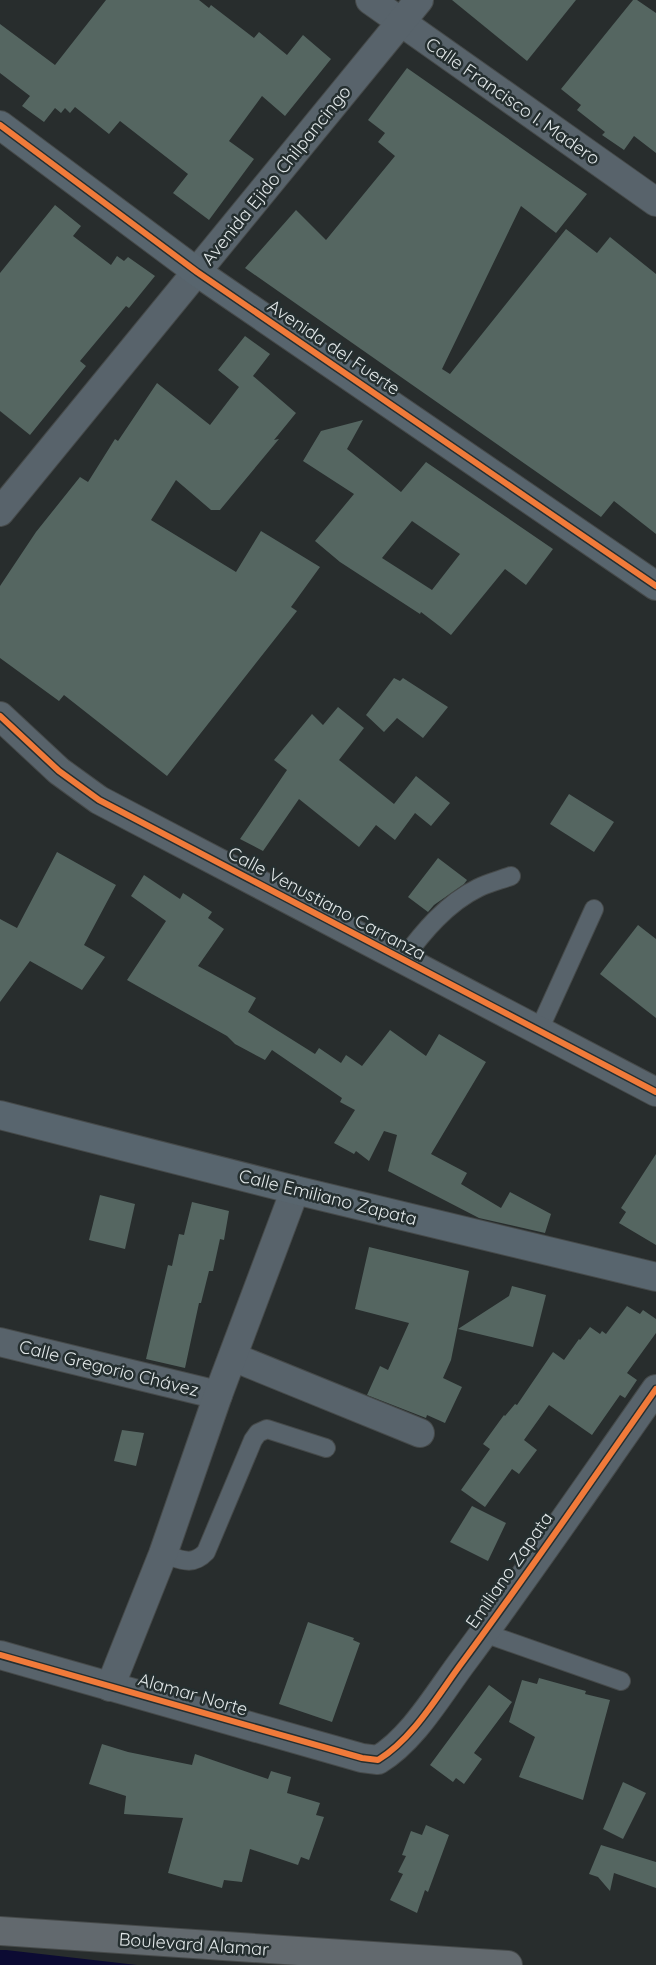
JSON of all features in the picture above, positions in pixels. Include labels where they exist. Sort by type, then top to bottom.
[{"type":"highway","name":"Boulevard Alamar","points":[[0,1931],[508,1965]]},
{"type":"street","name":"Calle Francisco I. Madero","points":[[370,0],[656,202]]},
{"type":"street","name":"Avenida Ejido Chilpancingo","points":[[0,512],[419,0]]},
{"type":"street","name":"Avenida del Fuerte","points":[[0,125],[197,272],[656,586]]},
{"type":"street","name":"Calle Venustiano Carranza","points":[[0,716],[59,771],[99,800],[656,1092]]},
{"type":"street","name":"Calle Emiliano Zapata","points":[[0,1115],[296,1190],[656,1277]]},
{"type":"street","points":[[110,1687],[163,1554],[218,1395],[296,1190]]},
{"type":"street","name":"Calle Gregorio Chávez","points":[[0,1342],[218,1395]]},
{"type":"street","points":[[233,1357],[420,1433]]},
{"type":"street","name":"Emiliano Zapata","points":[[378,1760],[392,1751],[409,1734],[484,1633],[656,1390]]},
{"type":"street","name":"Alamar Norte","points":[[0,1655],[362,1758],[378,1760]]},
{"type":"lane","points":[[403,960],[420,937],[450,906],[478,888],[511,876]]},
{"type":"lane","points":[[539,1030],[594,909]]},
{"type":"lane","points":[[163,1554],[193,1562],[206,1552],[253,1440],[258,1433],[267,1429],[326,1448]]},
{"type":"lane","points":[[484,1633],[621,1682]]},
{"type":"shaded area","points":[[0,1950],[6,1950],[137,1965],[0,1965]]},
{"type":"building","points":[[106,0],[199,0],[209,8],[211,5],[254,38],[259,32],[287,55],[303,35],[331,59],[285,116],[262,96],[229,141],[254,159],[209,220],[173,193],[188,174],[120,121],[109,134],[75,107],[70,113],[65,108],[61,113],[55,108],[44,122],[22,106],[30,96],[0,73],[0,24],[55,65]]},
{"type":"building","points":[[452,0],[576,0],[527,61]]},
{"type":"building","points":[[633,0],[637,0],[656,13],[656,153],[634,136],[624,150],[602,135],[605,132],[577,110],[581,105],[561,89]]},
{"type":"building","points":[[407,68],[587,194],[556,233],[521,206],[442,369],[450,374],[566,229],[597,253],[610,237],[656,274],[656,534],[614,501],[601,517],[245,268],[296,210],[326,240],[395,156],[378,142],[385,133],[368,120]]},
{"type":"building","points":[[55,205],[81,226],[73,236],[111,265],[117,256],[124,261],[128,257],[155,276],[129,308],[126,306],[80,361],[86,366],[30,435],[0,411],[0,273]]},
{"type":"building","points":[[245,336],[270,354],[253,376],[296,413],[274,440],[279,439],[220,510],[211,510],[176,480],[151,520],[236,572],[261,531],[320,567],[291,607],[297,611],[167,776],[64,695],[59,701],[0,658],[0,586],[36,532],[80,477],[88,482],[115,439],[118,441],[157,383],[210,425],[239,387],[218,370]]},
{"type":"building","points":[[363,420],[347,449],[401,492],[426,462],[553,549],[526,585],[505,569],[451,635],[421,612],[420,614],[340,562],[315,541],[354,494],[303,461],[321,431]],"holes":[[[412,521],[460,554],[432,590],[382,558]]]},
{"type":"building","points":[[394,678],[400,681],[403,678],[448,707],[423,738],[397,718],[384,732],[366,715]]},
{"type":"building","points":[[338,707],[364,728],[339,760],[394,804],[416,776],[450,803],[431,826],[415,813],[395,840],[376,825],[359,847],[299,799],[263,851],[240,839],[287,770],[274,760],[312,714],[323,725]]},
{"type":"building","points":[[569,794],[614,822],[594,852],[550,824]]},
{"type":"building","points":[[57,852],[116,885],[84,945],[105,957],[82,990],[30,961],[0,1002],[0,919],[17,928]]},
{"type":"building","points":[[438,858],[467,880],[434,905],[428,912],[408,897]]},
{"type":"building","points":[[144,875],[180,899],[183,893],[212,912],[208,918],[224,929],[198,966],[256,998],[248,1012],[315,1054],[319,1048],[341,1063],[346,1055],[362,1066],[390,1030],[426,1056],[439,1034],[486,1062],[431,1154],[467,1173],[461,1184],[501,1208],[510,1192],[551,1214],[545,1233],[479,1218],[388,1171],[397,1135],[384,1131],[369,1161],[356,1151],[354,1154],[334,1143],[355,1110],[340,1102],[342,1098],[272,1050],[265,1060],[235,1044],[227,1036],[127,980],[166,921],[131,896]]},
{"type":"building","points":[[638,925],[656,939],[656,1018],[600,974]]},
{"type":"building","points":[[656,1154],[656,1245],[619,1223],[626,1212],[621,1208]]},
{"type":"building","points":[[100,1195],[135,1204],[125,1249],[89,1240]]},
{"type":"building","points":[[192,1202],[229,1211],[224,1240],[220,1239],[213,1271],[209,1271],[201,1303],[199,1303],[185,1368],[146,1359],[168,1265],[172,1266],[179,1234],[184,1235]]},
{"type":"building","points":[[369,1247],[469,1271],[451,1360],[443,1378],[462,1387],[445,1423],[427,1415],[426,1418],[367,1395],[380,1366],[388,1370],[409,1323],[355,1309]]},
{"type":"building","points":[[512,1286],[546,1295],[533,1347],[458,1329],[509,1296]]},
{"type":"building","points":[[627,1306],[640,1314],[643,1310],[656,1319],[656,1333],[627,1373],[637,1380],[625,1398],[620,1395],[592,1435],[549,1405],[524,1440],[537,1450],[519,1474],[512,1469],[485,1507],[461,1490],[490,1449],[483,1444],[504,1415],[515,1404],[517,1405],[553,1352],[564,1360],[590,1327],[600,1334],[602,1331],[606,1334]]},
{"type":"building","points":[[122,1430],[144,1433],[136,1466],[114,1461]]},
{"type":"building","points":[[472,1506],[506,1523],[488,1561],[450,1542]]},
{"type":"building","points":[[308,1622],[354,1638],[353,1640],[360,1643],[332,1722],[279,1704]]},
{"type":"building","points":[[539,1678],[586,1691],[585,1694],[610,1700],[583,1800],[519,1777],[535,1737],[509,1722],[522,1680],[537,1684]]},
{"type":"building","points":[[489,1685],[512,1702],[474,1753],[482,1759],[464,1784],[456,1778],[453,1782],[430,1765]]},
{"type":"building","points":[[102,1744],[128,1752],[192,1765],[195,1754],[268,1779],[271,1771],[291,1777],[287,1793],[320,1803],[316,1815],[324,1817],[309,1860],[301,1857],[298,1865],[250,1849],[242,1882],[224,1880],[222,1888],[168,1873],[183,1818],[124,1814],[126,1796],[89,1784]]},
{"type":"building","points":[[623,1782],[646,1793],[623,1839],[603,1829]]},
{"type":"building","points":[[426,1825],[449,1835],[428,1892],[425,1890],[417,1913],[390,1900],[403,1874],[398,1872],[406,1856],[402,1855],[411,1831],[422,1835]]},
{"type":"building","points":[[601,1845],[656,1862],[656,1888],[614,1873],[610,1891],[598,1877],[589,1874]]},
{"type":"cycle path","points":[[0,125],[197,272],[656,586]]},
{"type":"cycle path","points":[[0,716],[59,771],[99,800],[656,1092]]},
{"type":"cycle path","points":[[0,1655],[362,1758],[378,1760],[403,1740],[425,1714],[656,1389]]}]
